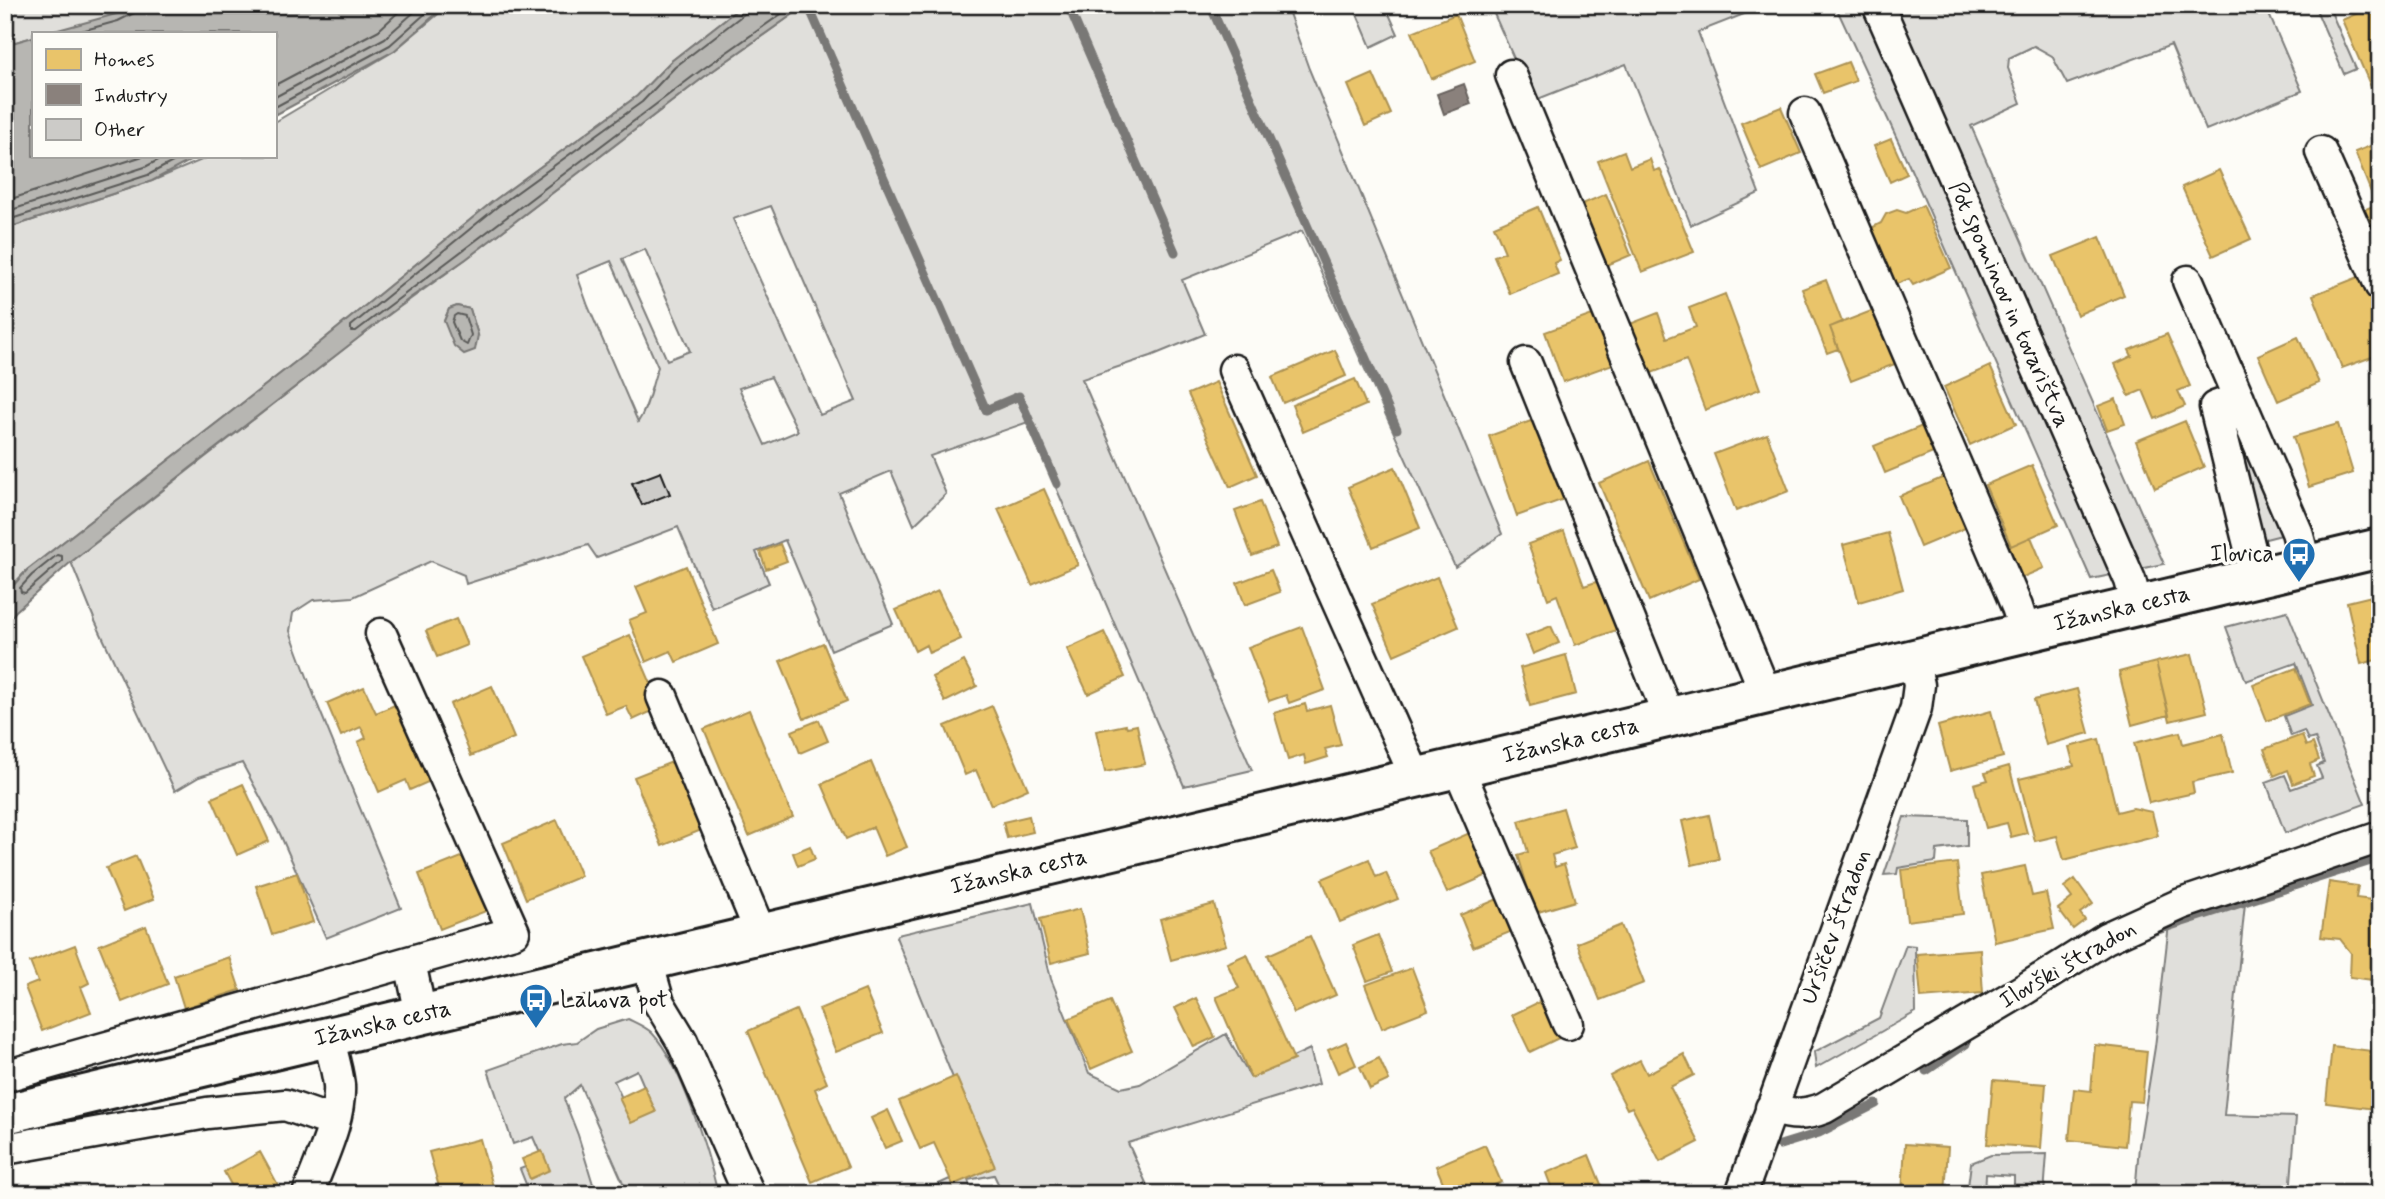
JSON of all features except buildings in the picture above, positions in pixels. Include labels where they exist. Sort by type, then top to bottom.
[{"type":"main road","name":"Ižanska cesta","points":[[5,1114],[2380,548]]},
{"type":"street","name":"Pot spominov in tovarištva","points":[[1878,5],[2130,580],[2137,606]]},
{"type":"street","points":[[1511,75],[1766,694]]},
{"type":"street","points":[[1805,113],[2017,607],[2025,632]]},
{"type":"street","points":[[2321,152],[2380,285]]},
{"type":"street","points":[[2188,282],[2297,531],[2306,566]]},
{"type":"street","points":[[1526,363],[1669,717]]},
{"type":"street","points":[[1234,370],[1416,778]]},
{"type":"street","points":[[2239,398],[2215,407],[2257,578]]},
{"type":"street","points":[[5,1076],[513,932],[382,634]]},
{"type":"street","name":"Uršičev štradon","points":[[1741,1194],[1916,708],[1919,685],[1913,659]]},
{"type":"street","points":[[662,696],[761,934]]},
{"type":"street","points":[[1458,767],[1569,1024]]},
{"type":"street","name":"Ilovški štradon","points":[[1771,1108],[1790,1115],[1805,1115],[1824,1108],[2106,938],[2181,905],[2380,837]]},
{"type":"street","points":[[647,961],[659,1003],[682,1041],[749,1194]]},
{"type":"street","points":[[410,962],[421,1015]]},
{"type":"street","points":[[308,1194],[334,1122],[339,1087],[328,1037]]},
{"type":"street","points":[[5,1149],[194,1116],[285,1105],[334,1122]]},
{"type":"shaded area","points":[[5,5],[136,5],[86,24],[32,32],[32,37],[5,45]]},
{"type":"shaded area","points":[[449,5],[743,5],[670,62],[637,96],[492,202],[312,349],[27,570],[5,593],[5,229],[152,181],[206,158],[276,158],[276,121],[394,51]]},
{"type":"shaded area","points":[[806,5],[1286,5],[1309,69],[1502,534],[1455,567],[1302,231],[1182,280],[1205,334],[1151,356],[1082,379],[1252,770],[1184,786],[1028,422],[930,456],[946,494],[914,525],[891,471],[839,493],[893,624],[831,650],[785,540],[756,552],[769,583],[712,608],[678,527],[597,558],[588,545],[466,584],[464,575],[431,561],[353,597],[313,600],[293,613],[290,631],[401,908],[326,938],[280,834],[242,763],[199,777],[175,791],[95,621],[71,562],[372,327],[466,259],[704,77]],"holes":[[[771,206],[856,401],[820,415],[733,219]],[[645,249],[690,351],[667,360],[622,259]],[[611,261],[658,367],[638,422],[577,275]],[[457,306],[470,309],[478,335],[444,321],[449,309]],[[771,377],[798,431],[765,445],[739,388]]]},
{"type":"shaded area","points":[[1353,5],[1385,5],[1398,34],[1371,47]]},
{"type":"shaded area","points":[[1490,5],[1767,5],[1698,32],[1759,193],[1691,225],[1626,64],[1533,101]]},
{"type":"shaded area","points":[[1835,5],[1868,5],[2116,574],[2091,579],[1905,156]]},
{"type":"shaded area","points":[[1888,5],[2265,5],[2302,91],[2206,130],[2171,45],[2067,84],[2052,56],[2034,46],[2009,58],[2008,68],[2021,103],[1971,126],[2164,564],[2135,570]]},
{"type":"shaded area","points":[[2314,5],[2328,5],[2356,69],[2344,74]]},
{"type":"shaded area","points":[[2254,454],[2289,533],[2258,541],[2236,460]]},
{"type":"shaded area","points":[[2287,611],[2365,804],[2285,833],[2266,782],[2285,775],[2291,789],[2322,778],[2317,766],[2324,763],[2315,738],[2308,740],[2304,731],[2291,736],[2284,716],[2312,705],[2296,663],[2246,681],[2226,627]]},
{"type":"shaded area","points":[[1904,817],[1967,819],[1967,846],[1937,850],[1936,862],[1898,868],[1897,874],[1884,875]]},
{"type":"shaded area","points":[[2234,898],[2245,903],[2224,1115],[2296,1117],[2290,1194],[2135,1194],[2169,924]]},
{"type":"shaded area","points":[[1033,903],[1051,979],[1089,1073],[1121,1088],[1140,1084],[1226,1034],[1250,1077],[1310,1049],[1319,1084],[1128,1143],[1151,1194],[1003,1194],[994,1175],[968,1180],[973,1194],[917,1194],[987,1162],[896,937]]},
{"type":"shaded area","points":[[1906,945],[1915,946],[1916,1012],[1816,1068],[1814,1052],[1879,1018]]},
{"type":"shaded area","points":[[628,1019],[650,1031],[663,1047],[692,1109],[718,1194],[628,1194],[580,1085],[564,1099],[596,1194],[530,1194],[520,1169],[543,1160],[533,1137],[513,1144],[488,1070],[562,1044],[577,1042],[596,1029]],"holes":[[[637,1070],[650,1100],[627,1109],[614,1081]]]},
{"type":"shaded area","points":[[2047,1154],[2044,1194],[2014,1194],[2014,1176],[1986,1174],[1985,1194],[1967,1194],[1971,1163],[1991,1155]]},
{"type":"water","points":[[136,5],[446,5],[394,51],[276,114],[276,32],[51,32],[116,14]]},
{"type":"water","points":[[743,5],[806,5],[704,77],[466,259],[410,298],[189,469],[71,562],[16,611],[5,625],[5,595],[27,570],[312,349],[492,202],[637,96],[670,62]]},
{"type":"water","points":[[32,37],[32,158],[195,158],[152,181],[5,229],[5,45]]},
{"type":"water","points":[[457,306],[470,309],[478,335],[475,350],[464,354],[454,346],[444,321],[449,309]]},
{"type":"waterway","points":[[808,5],[986,410],[1019,396],[1057,484]]},
{"type":"waterway","points":[[1068,5],[1175,252]]},
{"type":"waterway","points":[[1210,5],[1397,429]]},
{"type":"waterway","points":[[2155,931],[2380,858]]},
{"type":"waterway","points":[[1926,1071],[1966,1044]]},
{"type":"waterway","points":[[1780,1145],[1819,1133],[1876,1104]]},
{"type":"place","name":"Ilovica","points":[[2299,584]]},
{"type":"place","name":"Lahova pot","points":[[536,1030]]}]
